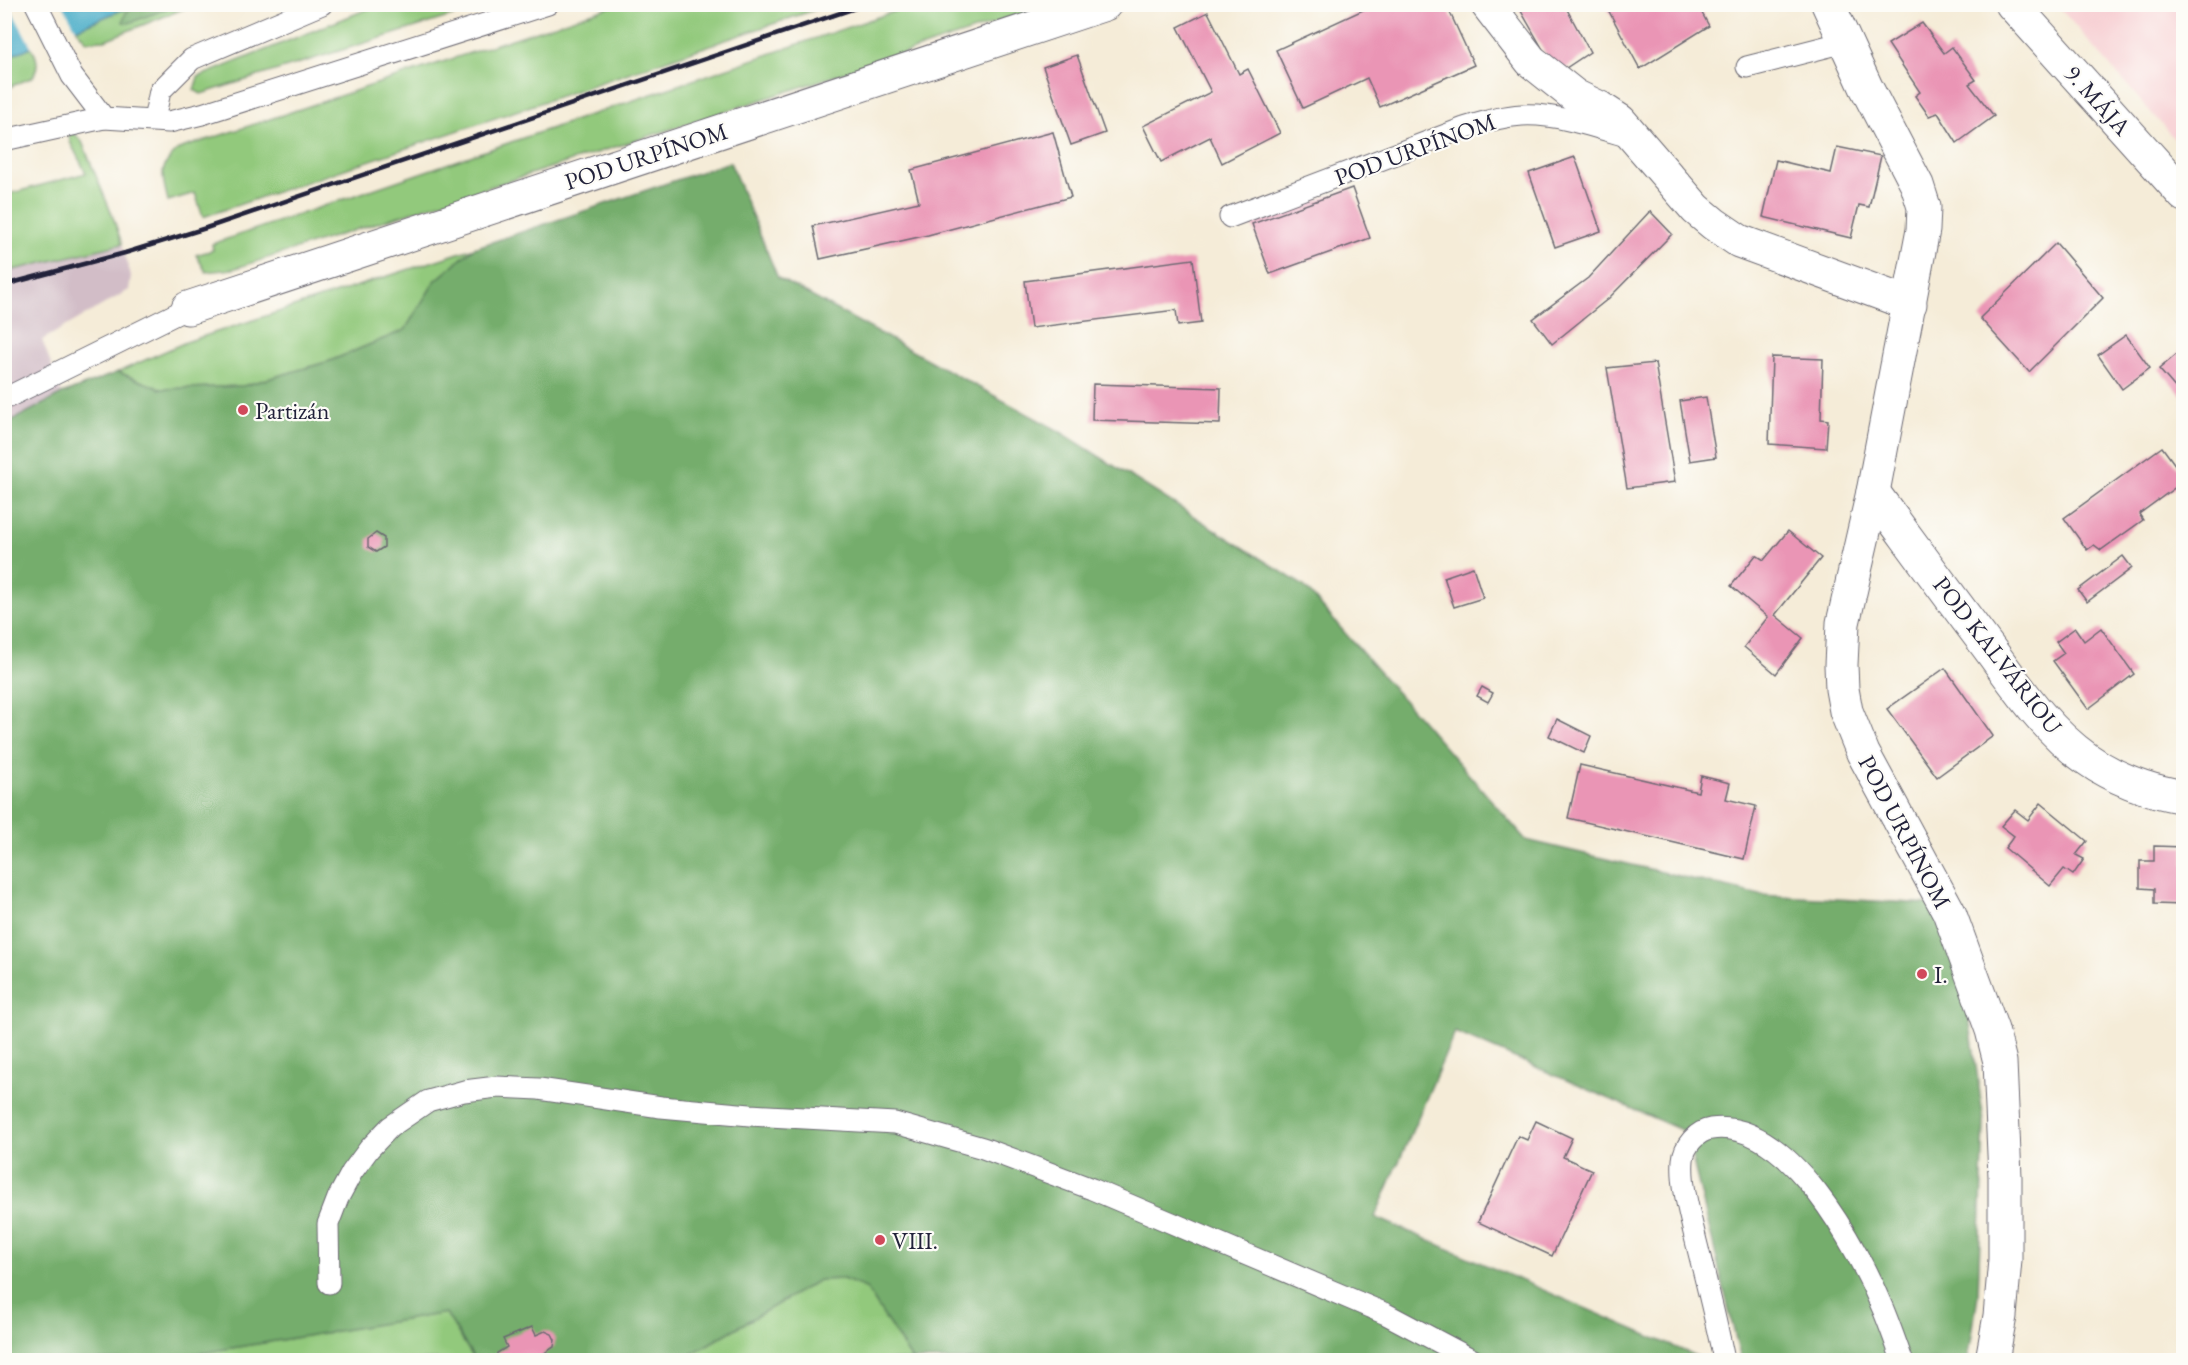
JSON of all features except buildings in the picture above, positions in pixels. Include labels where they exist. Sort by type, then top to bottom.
[{"type":"street","name":"POD URPÍNOM","points":[[188,308],[1105,4]]},
{"type":"street","points":[[1487,4],[1531,62],[1575,96],[1620,121],[1696,209],[1714,224],[1740,242],[1910,304]]},
{"type":"street","name":"POD URPÍNOM","points":[[1828,4],[1866,87],[1917,184],[1924,207],[1923,230],[1910,304],[1873,492],[1843,622],[1842,689],[1846,711],[1863,753],[1949,912],[1992,1030],[2000,1062],[2005,1177],[2004,1260],[2000,1316],[1992,1360]]},
{"type":"street","name":"9. MÁJA","points":[[2012,4],[2184,195]]},
{"type":"street","name":"POD KALVÁRIOU","points":[[1873,492],[2025,698],[2066,741],[2086,759],[2111,774],[2139,786],[2184,797]]},
{"type":"lane","points":[[36,4],[72,76],[104,118]]},
{"type":"lane","points":[[145,120],[160,91],[192,60],[322,4]]},
{"type":"lane","points":[[4,140],[104,118],[169,122],[202,114],[548,4]]},
{"type":"lane","points":[[1747,67],[1845,42]]},
{"type":"lane","name":"POD URPÍNOM","points":[[1230,217],[1464,128],[1497,118],[1525,114],[1556,118],[1590,124],[1638,140]]},
{"type":"lane","points":[[4,399],[188,308]]},
{"type":"lane","points":[[328,1283],[328,1224],[338,1198],[352,1172],[369,1149],[390,1127],[428,1101],[464,1091],[497,1087],[539,1089],[661,1107],[750,1115],[895,1123],[972,1145],[1092,1190],[1386,1314],[1473,1360]]},
{"type":"lane","points":[[1724,1360],[1687,1201],[1683,1161],[1686,1148],[1695,1136],[1707,1129],[1722,1127],[1744,1131],[1762,1140],[1803,1174],[1849,1239],[1883,1309],[1902,1360]]},
{"type":"shaded area","points":[[2057,5],[2183,5],[2183,149]]},
{"type":"shaded area","points":[[122,244],[131,276],[129,290],[42,340],[62,394],[5,424],[4,272]]},
{"type":"green space","points":[[380,4],[487,5],[201,94],[194,90],[198,77]]},
{"type":"green space","points":[[618,4],[829,5],[203,217],[195,193],[168,201],[163,178],[164,167],[179,149]]},
{"type":"green space","points":[[134,5],[193,5],[105,40],[86,41],[76,29]]},
{"type":"green space","points":[[145,5],[177,5],[129,23],[123,22],[126,12]]},
{"type":"green space","points":[[913,5],[1051,5],[233,269],[206,272],[196,255],[213,250],[212,244]]},
{"type":"green space","points":[[31,47],[37,62],[33,77],[5,89],[5,58]]},
{"type":"green space","points":[[74,133],[82,142],[122,244],[5,272],[5,195],[86,173],[70,142],[69,134]]},
{"type":"green space","points":[[730,162],[778,278],[1059,431],[1304,586],[1526,840],[1760,895],[1931,904],[1966,996],[1984,1122],[1978,1295],[1968,1360],[1741,1360],[1686,1132],[1455,1032],[1375,1217],[1705,1360],[912,1360],[866,1288],[843,1279],[819,1280],[681,1360],[475,1360],[446,1313],[183,1356],[125,1360],[5,1360],[5,424],[62,394],[118,372],[161,389],[243,386],[330,361],[405,330],[435,281],[474,248]]},
{"type":"green space","points":[[474,248],[435,281],[405,330],[330,361],[243,386],[161,389],[118,372],[186,342]]},
{"type":"green space","points":[[843,1279],[866,1288],[912,1360],[681,1360],[819,1280]]},
{"type":"green space","points":[[446,1313],[475,1360],[125,1360],[183,1356]]},
{"type":"water","points":[[5,5],[134,5],[5,58]]},
{"type":"pier","points":[[9,5],[63,5],[77,31],[33,50]]},
{"type":"railway","points":[[4,285],[125,253],[206,228],[867,4]]},
{"type":"place","name":"Partizán","points":[[243,410]]},
{"type":"place","name":"I.","points":[[1922,974]]},
{"type":"place","name":"VIII.","points":[[880,1240]]}]
